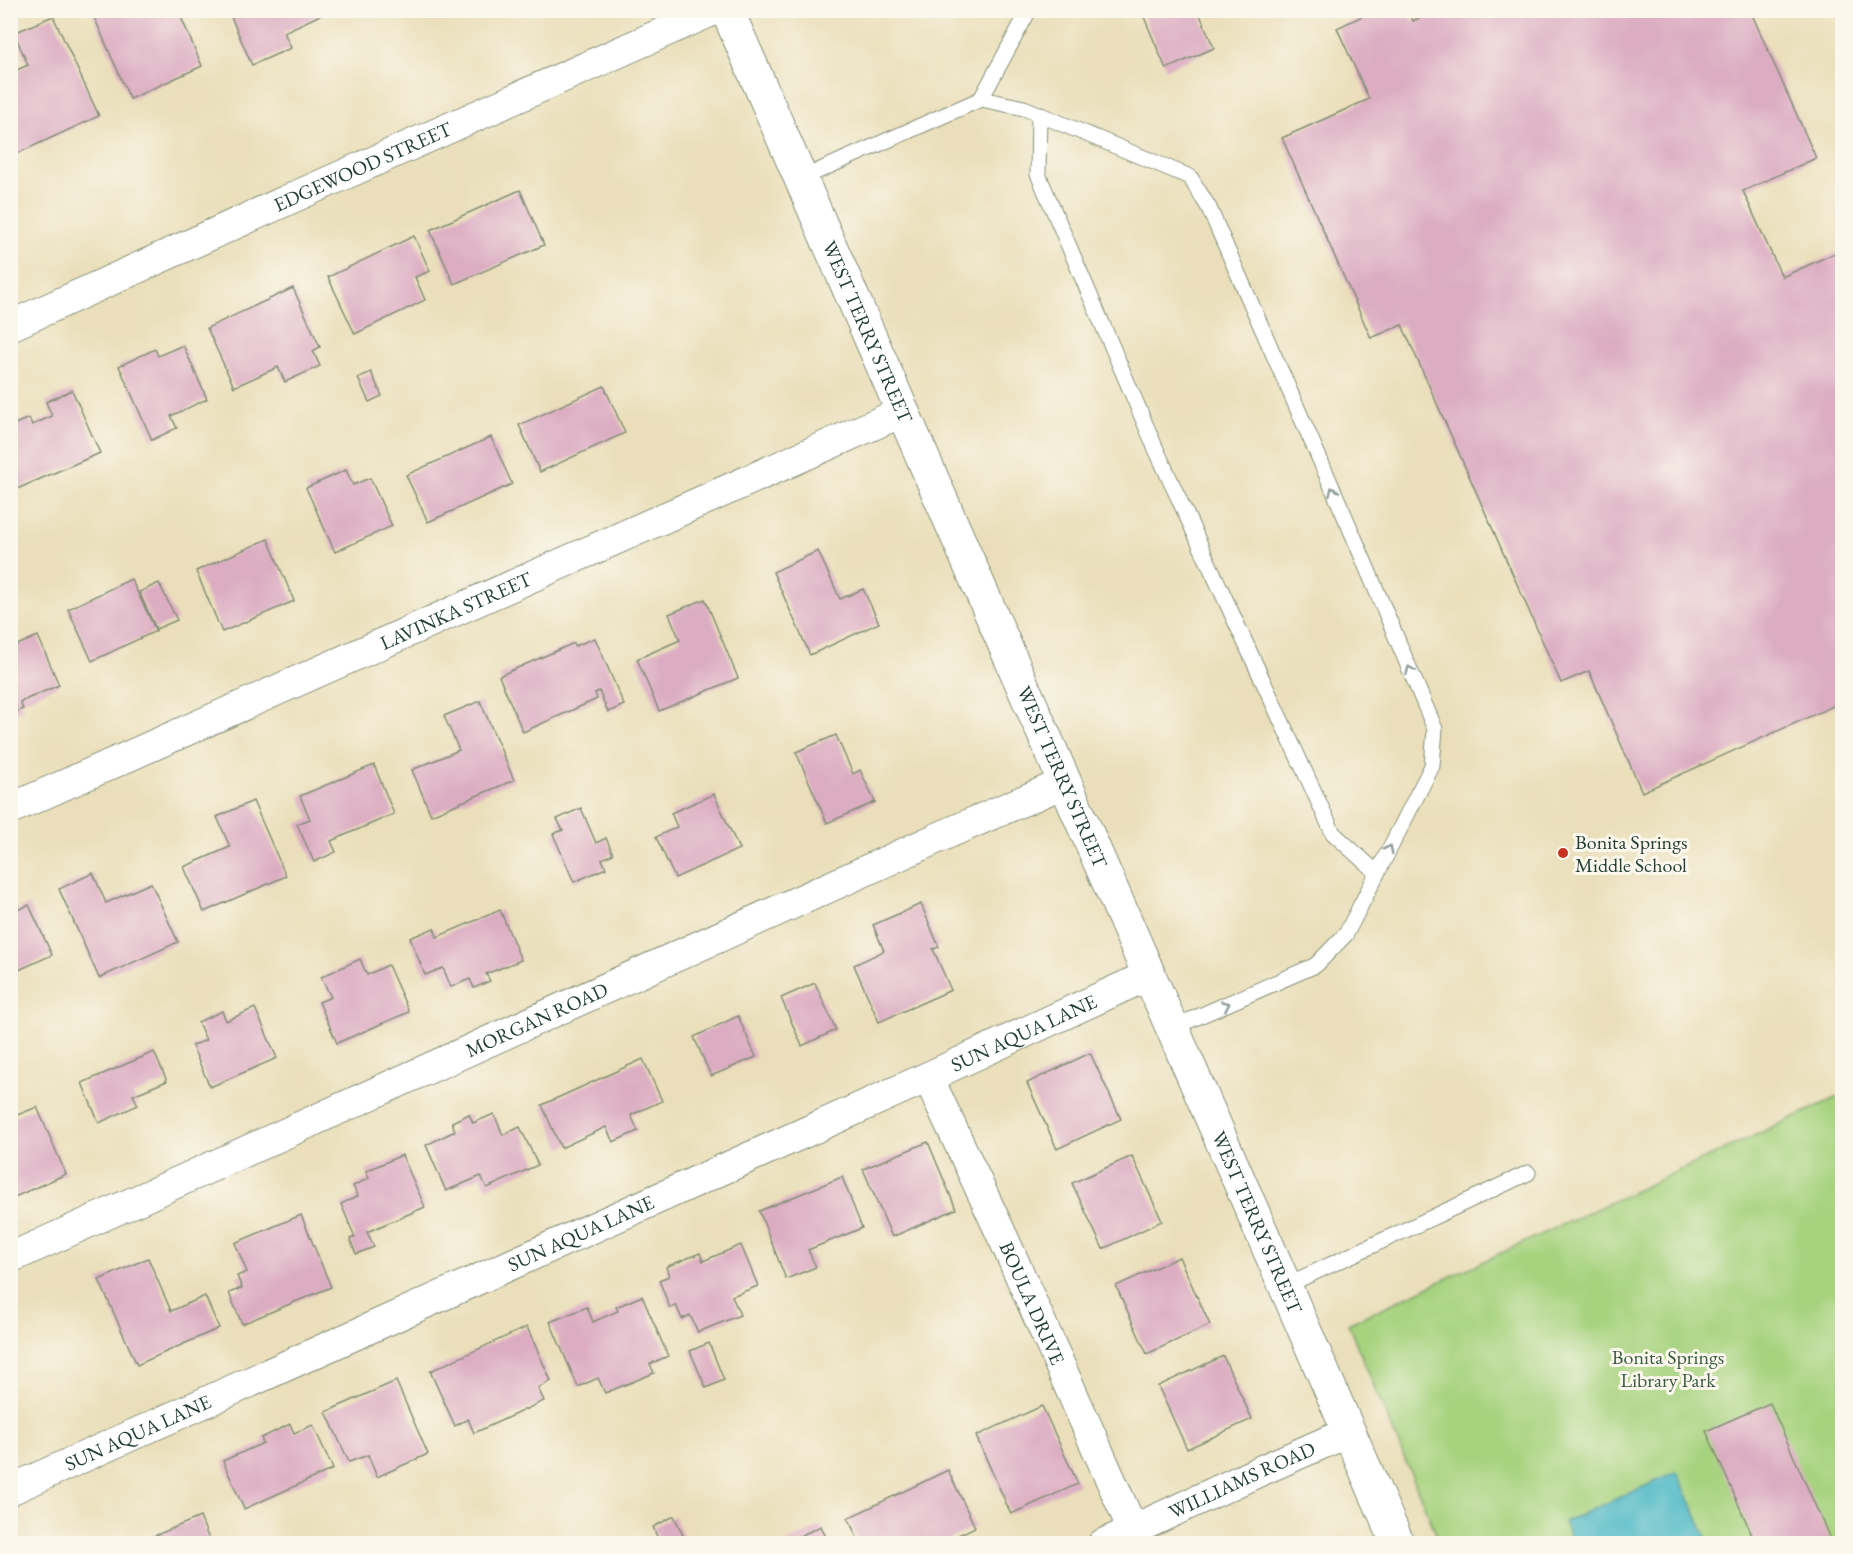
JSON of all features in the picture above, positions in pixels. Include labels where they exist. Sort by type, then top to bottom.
[{"type":"street","name":"EDGEWOOD STREET","points":[[10,326],[714,10]]},
{"type":"street","name":"WEST TERRY STREET","points":[[727,10],[1398,1544]]},
{"type":"street","name":"LAVINKA STREET","points":[[10,809],[902,412]]},
{"type":"street","name":"MORGAN ROAD","points":[[10,1258],[942,836],[1064,783]]},
{"type":"street","name":"SUN AQUA LANE","points":[[10,1490],[928,1077],[1149,975]]},
{"type":"street","name":"BOULA DRIVE","points":[[928,1077],[1006,1244],[1133,1530]]},
{"type":"street","name":"WILLIAMS ROAD","points":[[1103,1544],[1349,1432]]},
{"type":"lane","points":[[981,99],[1029,10]]},
{"type":"lane","points":[[800,179],[981,99],[1024,108],[1190,177],[1209,208],[1345,517],[1435,729],[1432,766],[1346,934],[1316,965],[1172,1028]]},
{"type":"lane","points":[[1040,114],[1038,174],[1155,447],[1333,833],[1377,873]]},
{"type":"lane","points":[[1285,1286],[1528,1173]]},
{"type":"green space","name":"Bonita Springs Library Park","points":[[1842,1095],[1842,1543],[1440,1543],[1348,1324]]},
{"type":"water","points":[[1677,1472],[1709,1543],[1573,1543],[1564,1522]]},
{"type":"building","points":[[91,10],[178,10],[202,66],[130,99]]},
{"type":"building","points":[[228,10],[331,10],[284,32],[291,48],[252,65]]},
{"type":"building","points":[[1141,10],[1198,10],[1214,48],[1166,69]]},
{"type":"building","points":[[1375,10],[1409,10],[1413,21],[1436,10],[1750,10],[1816,158],[1743,191],[1782,277],[1842,250],[1842,702],[1642,792],[1589,671],[1561,683],[1402,325],[1371,338],[1282,138],[1369,99],[1337,28]]},
{"type":"building","points":[[53,16],[99,116],[14,155],[10,147],[10,73],[28,65],[14,33]]},
{"type":"building","points":[[520,190],[544,245],[454,284],[430,230]]},
{"type":"building","points":[[414,236],[430,271],[415,277],[425,300],[355,334],[328,277]]},
{"type":"building","points":[[293,288],[320,347],[313,351],[320,366],[285,382],[278,367],[234,387],[207,328]]},
{"type":"building","points":[[183,345],[207,399],[171,416],[177,428],[152,440],[119,366],[155,349],[158,356]]},
{"type":"building","points":[[371,372],[382,396],[369,402],[358,378]]},
{"type":"building","points":[[604,386],[625,433],[540,472],[519,425]]},
{"type":"building","points":[[72,390],[100,453],[10,492],[10,426],[29,418],[32,425],[52,416],[46,402]]},
{"type":"building","points":[[491,437],[512,484],[428,522],[406,475]]},
{"type":"building","points":[[346,470],[353,485],[370,478],[392,526],[335,552],[306,488]]},
{"type":"building","points":[[268,539],[294,601],[222,632],[196,571]]},
{"type":"building","points":[[818,551],[840,599],[863,589],[879,623],[810,655],[773,572]]},
{"type":"building","points":[[131,579],[156,631],[92,661],[68,609]]},
{"type":"building","points":[[159,583],[177,620],[156,629],[139,592]]},
{"type":"building","points":[[705,599],[738,678],[659,711],[637,659],[680,640],[669,614]]},
{"type":"building","points":[[38,636],[59,685],[20,702],[23,709],[10,714],[10,648]]},
{"type":"building","points":[[595,638],[624,705],[608,712],[599,691],[595,693],[597,699],[523,732],[499,676],[574,643],[575,646]]},
{"type":"building","points":[[480,701],[514,780],[431,815],[412,770],[459,750],[444,716]]},
{"type":"building","points":[[836,735],[853,774],[860,770],[875,802],[827,823],[796,752]]},
{"type":"building","points":[[374,765],[394,814],[331,841],[336,852],[314,862],[297,824],[310,819],[300,796]]},
{"type":"building","points":[[714,794],[739,849],[675,878],[656,837],[677,827],[671,813]]},
{"type":"building","points":[[253,801],[286,876],[204,912],[184,867],[230,847],[217,817]]},
{"type":"building","points":[[581,808],[596,843],[606,838],[613,854],[602,859],[606,868],[574,882],[553,834],[563,830],[557,819]]},
{"type":"building","points":[[93,873],[106,903],[151,883],[178,942],[99,978],[59,889]]},
{"type":"building","points":[[921,904],[939,947],[933,949],[951,990],[879,1022],[854,965],[884,951],[873,925]]},
{"type":"building","points":[[29,905],[52,955],[10,974],[10,913]]},
{"type":"building","points":[[500,910],[521,960],[486,974],[490,981],[474,988],[470,979],[451,987],[443,968],[425,975],[410,938],[434,928],[437,937]]},
{"type":"building","points":[[360,959],[367,975],[388,965],[409,1012],[337,1043],[319,1002],[331,997],[321,977]]},
{"type":"building","points":[[815,983],[836,1030],[802,1046],[781,998]]},
{"type":"building","points":[[255,1008],[277,1058],[210,1087],[192,1046],[206,1040],[198,1022],[222,1011],[226,1021]]},
{"type":"building","points":[[738,1016],[756,1057],[711,1076],[694,1037]]},
{"type":"building","points":[[154,1052],[167,1081],[133,1095],[138,1105],[99,1123],[82,1083]]},
{"type":"building","points":[[1090,1053],[1121,1119],[1057,1149],[1027,1083]]},
{"type":"building","points":[[643,1059],[662,1101],[631,1115],[638,1131],[613,1142],[606,1127],[561,1148],[542,1105]]},
{"type":"building","points":[[37,1107],[66,1174],[10,1199],[10,1118]]},
{"type":"building","points":[[469,1114],[473,1123],[494,1114],[503,1135],[520,1127],[538,1165],[487,1188],[481,1176],[446,1191],[426,1145],[455,1131],[452,1122]]},
{"type":"building","points":[[928,1142],[956,1209],[892,1237],[863,1169]]},
{"type":"building","points":[[402,1155],[425,1207],[367,1232],[374,1247],[356,1254],[350,1239],[355,1237],[341,1204],[358,1196],[353,1186],[369,1178],[366,1171]]},
{"type":"building","points":[[1132,1156],[1162,1221],[1103,1249],[1072,1183]]},
{"type":"building","points":[[842,1177],[862,1228],[808,1250],[816,1267],[786,1279],[759,1211]]},
{"type":"building","points":[[301,1215],[331,1287],[242,1324],[229,1293],[242,1288],[237,1276],[247,1272],[235,1243]]},
{"type":"building","points":[[741,1245],[758,1286],[732,1296],[740,1315],[698,1332],[690,1315],[682,1319],[676,1305],[670,1308],[659,1280],[669,1276],[666,1267],[700,1253],[703,1261]]},
{"type":"building","points":[[1179,1257],[1210,1325],[1147,1354],[1116,1286]]},
{"type":"building","points":[[148,1258],[171,1311],[205,1296],[219,1328],[137,1365],[99,1280]]},
{"type":"building","points":[[642,1296],[668,1356],[650,1364],[654,1373],[605,1393],[598,1378],[578,1387],[550,1322],[587,1307],[593,1322],[618,1311],[616,1307]]},
{"type":"building","points":[[527,1327],[551,1381],[538,1388],[544,1401],[474,1433],[468,1419],[455,1426],[430,1371]]},
{"type":"building","points":[[709,1343],[724,1380],[706,1388],[690,1351]]},
{"type":"building","points":[[1223,1356],[1252,1419],[1187,1449],[1158,1386]]},
{"type":"building","points":[[396,1381],[428,1454],[377,1477],[368,1455],[349,1462],[326,1412]]},
{"type":"building","points":[[1770,1403],[1831,1541],[1824,1544],[1756,1544],[1706,1431]]},
{"type":"building","points":[[1042,1406],[1078,1484],[1011,1514],[976,1436]]},
{"type":"building","points":[[290,1424],[294,1433],[313,1425],[333,1469],[244,1509],[223,1461],[263,1443],[261,1438]]},
{"type":"building","points":[[948,1470],[975,1527],[940,1544],[860,1544],[848,1518]]},
{"type":"building","points":[[674,1516],[684,1537],[670,1544],[660,1544],[653,1527]]},
{"type":"building","points":[[200,1517],[211,1544],[137,1544],[137,1543]]},
{"type":"building","points":[[821,1526],[829,1544],[783,1544]]},
{"type":"place","name":"Bonita Springs Middle School","points":[[1563,853]]}]
